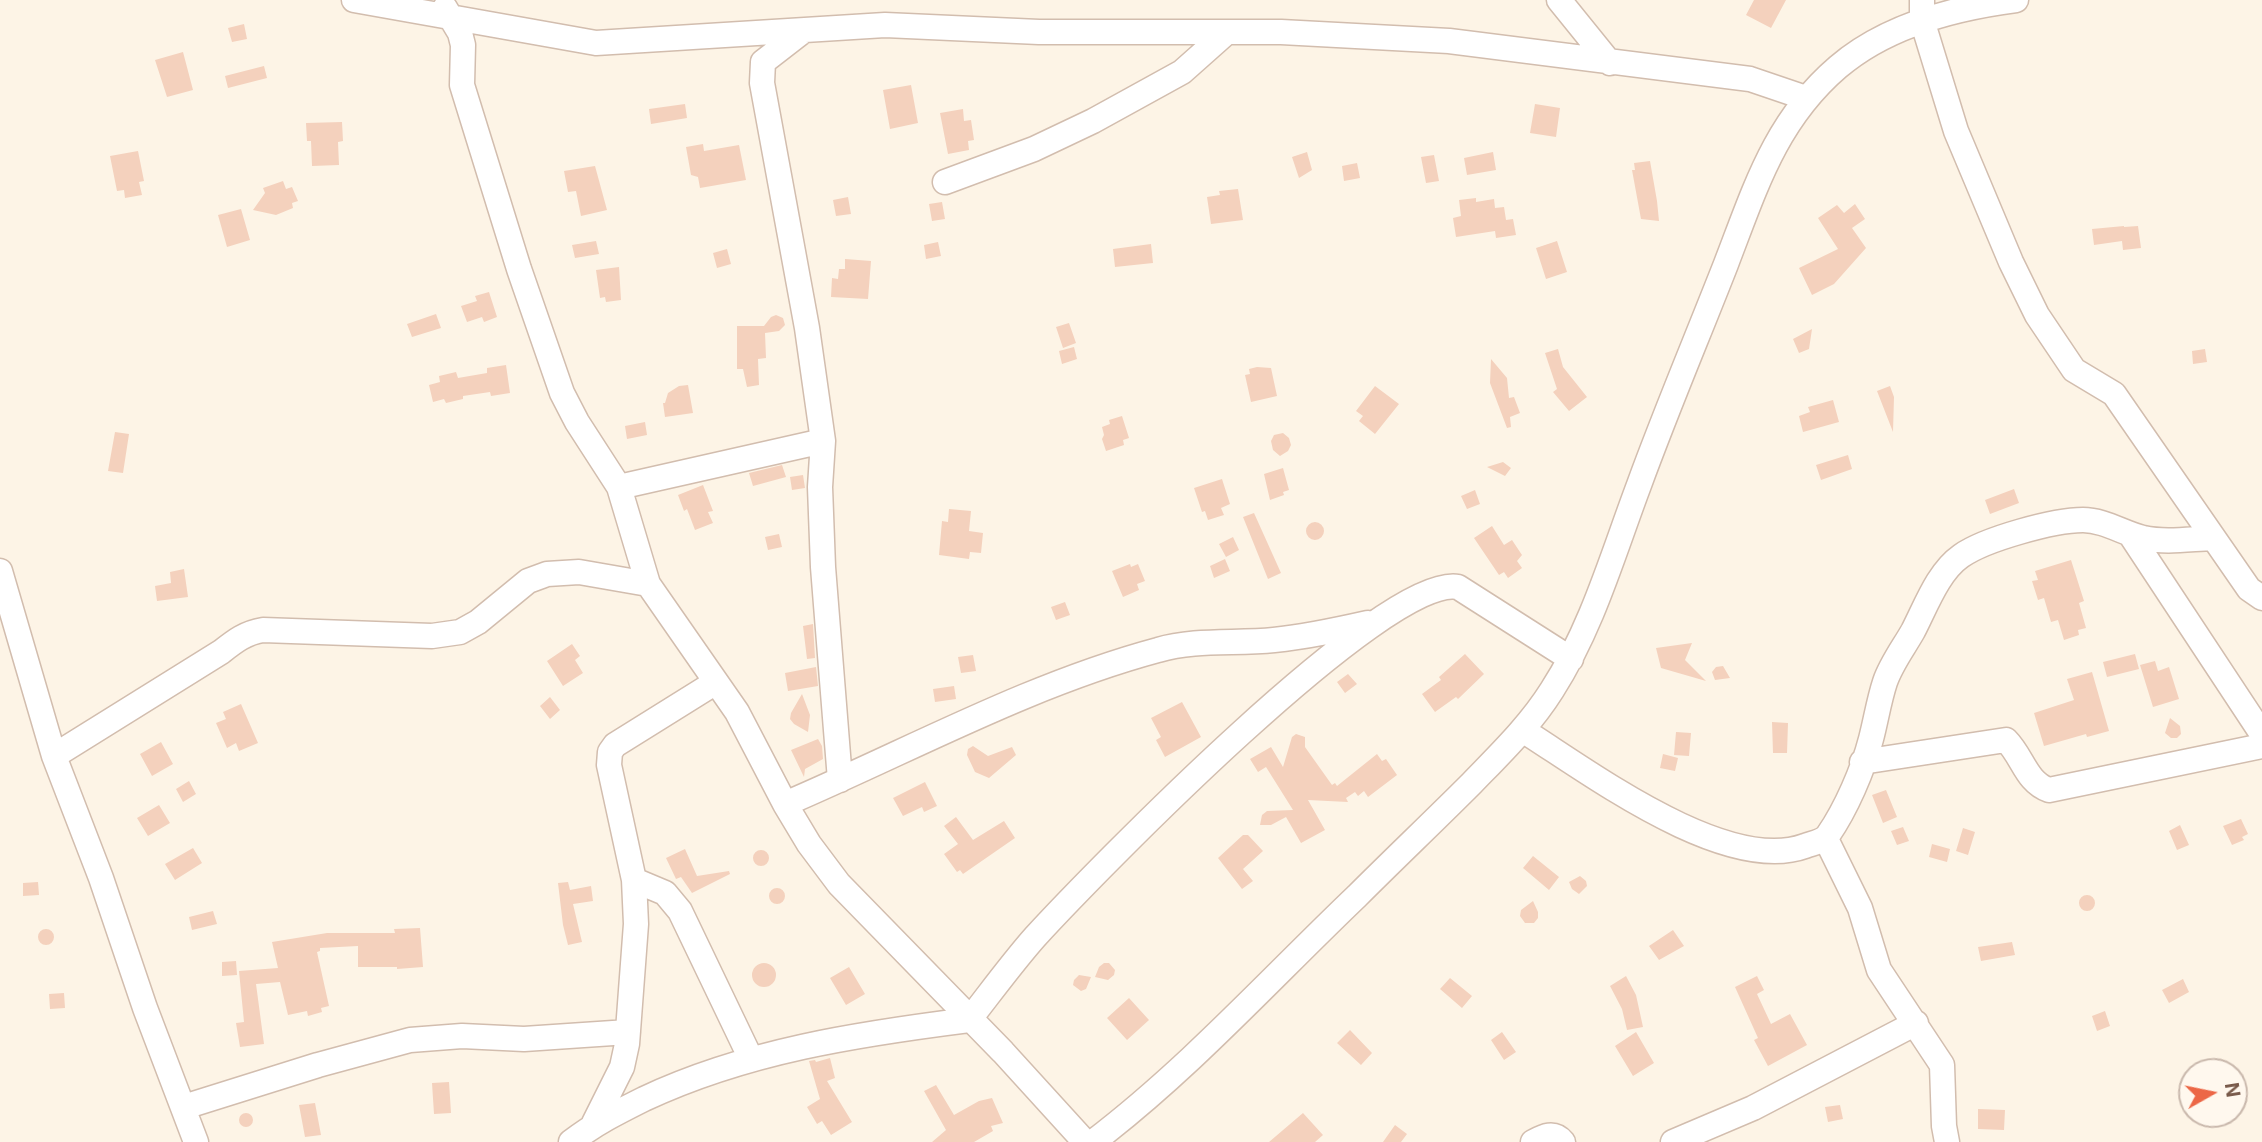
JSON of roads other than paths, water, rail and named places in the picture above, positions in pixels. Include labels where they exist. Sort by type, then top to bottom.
[{"type":"street","points":[[354,0],[445,8],[596,43],[885,25],[1039,32],[1281,32],[1449,41],[1750,79],[1806,98]]},
{"type":"street","points":[[1559,0],[1610,63]]},
{"type":"street","points":[[1093,1142],[1171,1079],[1524,731],[1552,691],[1571,659],[1605,577],[1657,435],[1689,361],[1763,167],[1781,132],[1806,98],[1840,65],[1922,10],[2016,0]]},
{"type":"street","points":[[445,8],[460,33],[463,45],[462,85],[519,270],[562,393],[618,487],[648,584],[737,712],[785,804],[809,844],[839,884],[1003,1052],[1085,1142]]},
{"type":"street","points":[[1922,10],[1956,131],[2011,262],[2037,315],[2074,370],[2114,394],[2249,589],[2262,597]]},
{"type":"street","points":[[804,31],[763,62],[762,83],[807,328],[823,441],[820,487],[823,567],[840,780]]},
{"type":"street","points":[[945,182],[1034,149],[1093,121],[1182,72],[1227,32]]},
{"type":"street","points":[[618,487],[823,441]]},
{"type":"street","points":[[1524,731],[1618,791],[1680,825],[1719,841],[1760,852],[1792,851],[1826,839],[1846,806],[1870,742],[1885,680],[1945,571],[1961,556],[2015,534],[2069,521],[2096,522],[2130,534],[2165,541],[2212,538]]},
{"type":"street","points":[[2130,534],[2262,734]]},
{"type":"street","points":[[0,571],[54,756],[196,1142]]},
{"type":"street","points":[[54,756],[221,652],[241,636],[252,632],[263,630],[432,636],[460,632],[478,622],[528,581],[547,575],[579,572],[648,584]]},
{"type":"street","points":[[571,1142],[594,1123],[697,1076],[751,1059],[890,1030],[969,1020],[1034,938],[1257,717],[1372,623],[1437,587],[1458,587],[1571,659]]},
{"type":"street","points":[[785,804],[1019,698],[1150,652],[1179,645],[1305,636],[1372,623]]},
{"type":"street","points":[[594,1123],[622,1067],[628,1032],[636,924],[634,880],[609,765],[610,752],[615,745],[716,682]]},
{"type":"street","points":[[1863,762],[2006,740],[2029,776],[2039,786],[2049,790],[2262,746]]},
{"type":"street","points":[[1826,839],[1860,908],[1879,970],[1941,1065],[1947,1142]]},
{"type":"street","points":[[634,880],[665,893],[680,911],[751,1059]]},
{"type":"street","points":[[1673,1142],[1753,1108],[1916,1023]]},
{"type":"street","points":[[184,1107],[318,1065],[410,1040],[462,1036],[524,1039],[550,1035],[628,1032]]},
{"type":"street","points":[[1533,1142],[1546,1135],[1559,1138],[1563,1142]]}]
